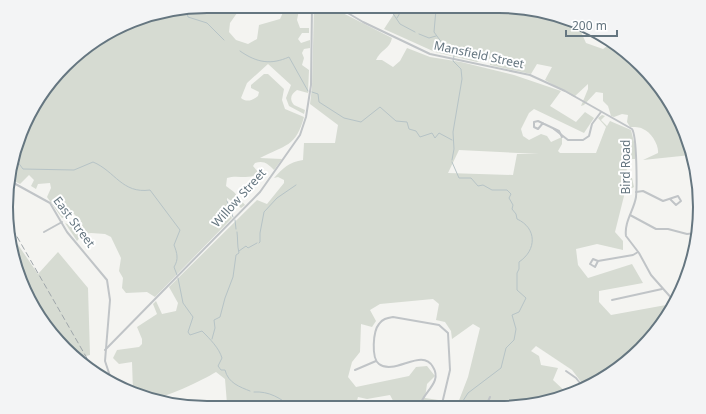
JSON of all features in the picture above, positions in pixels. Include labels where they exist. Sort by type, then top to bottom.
[{"type":"street","name":"Willow Street","points":[[105,350],[260,192],[300,135],[305,122],[311,85],[312,13]]},
{"type":"street","name":"Mansfield Street","points":[[348,13],[363,22],[430,54],[454,58],[533,77]]},
{"type":"street","name":"Bird Road","points":[[533,77],[566,92],[629,128],[635,134],[636,192],[626,236],[638,252],[649,273],[671,297]]},
{"type":"street","points":[[543,123],[538,129],[534,127],[536,121],[543,123],[560,132],[562,136],[568,140],[585,140],[589,135],[593,123],[601,112]]},
{"type":"street","name":"East Street","points":[[15,184],[48,201],[67,232],[100,269],[107,280],[110,294],[105,362],[109,375]]},
{"type":"street","points":[[636,192],[644,191],[661,200],[678,196],[681,201],[680,204],[676,205],[670,199]]},
{"type":"street","points":[[630,214],[656,229],[668,229],[691,234]]},
{"type":"street","points":[[44,232],[62,222]]},
{"type":"street","points":[[598,262],[594,258],[591,260],[590,264],[595,266],[598,262],[633,255],[638,252]]},
{"type":"street","points":[[612,300],[662,288]]},
{"type":"street","points":[[421,401],[422,396],[436,380],[435,371],[432,365],[428,362],[420,360],[387,368],[376,361],[374,353],[376,329],[380,322],[386,318],[443,326],[449,335],[451,366],[443,401]]},
{"type":"street","points":[[106,342],[111,344]]},
{"type":"street","points":[[355,370],[376,361]]},
{"type":"street","points":[[566,371],[576,378],[580,383]]},
{"type":"street","points":[[489,401],[490,397]]},
{"type":"shaded area","points":[[194,13],[237,13],[230,23],[229,32],[236,40],[248,44],[257,39],[259,25],[280,19],[283,13],[298,13],[297,20],[300,28],[309,28],[309,33],[302,33],[298,39],[301,43],[310,40],[310,48],[304,49],[302,53],[304,58],[302,65],[309,70],[308,93],[297,90],[293,93],[291,99],[294,105],[305,110],[304,114],[289,106],[286,98],[291,85],[268,64],[247,83],[241,98],[250,100],[258,96],[259,92],[251,88],[251,85],[264,74],[268,74],[284,89],[282,100],[285,109],[304,117],[297,134],[288,144],[260,158],[282,159],[274,170],[266,163],[258,162],[253,166],[258,172],[255,175],[248,177],[227,178],[226,186],[234,192],[245,205],[241,208],[227,198],[227,209],[232,218],[155,297],[147,292],[126,293],[122,288],[123,278],[119,271],[121,258],[111,237],[105,234],[91,233],[83,234],[77,241],[65,223],[76,228],[79,225],[78,218],[74,214],[62,218],[47,197],[51,188],[50,183],[38,184],[36,189],[31,186],[34,180],[29,175],[20,184],[15,182],[23,145],[33,121],[46,99],[61,79],[79,61],[99,46],[121,33],[145,23]]},
{"type":"shaded area","points":[[314,13],[343,13],[392,38],[389,45],[376,60],[382,60],[393,67],[400,61],[407,48],[430,57],[461,62],[514,75],[561,91],[550,106],[576,122],[585,112],[594,118],[584,133],[534,109],[529,113],[521,129],[523,136],[529,140],[541,134],[547,136],[551,142],[562,137],[562,144],[558,151],[560,153],[596,153],[606,127],[598,118],[602,115],[605,116],[601,120],[607,126],[610,121],[631,130],[635,146],[635,159],[632,159],[627,167],[626,178],[632,178],[634,187],[625,192],[615,232],[623,241],[623,250],[597,244],[576,249],[578,265],[588,278],[632,264],[643,283],[599,291],[599,302],[611,315],[666,305],[645,335],[627,353],[607,368],[582,382],[572,370],[536,346],[531,351],[539,356],[541,365],[558,368],[553,380],[564,390],[537,397],[512,401],[459,401],[468,377],[480,328],[473,324],[452,339],[451,331],[445,322],[436,320],[439,304],[433,299],[380,304],[370,310],[376,321],[372,327],[361,324],[360,352],[352,362],[348,377],[356,387],[409,376],[416,367],[427,366],[435,376],[427,384],[425,398],[445,401],[393,401],[390,395],[367,399],[358,397],[357,401],[227,401],[225,379],[216,372],[174,393],[164,396],[133,386],[132,362],[119,364],[113,358],[117,350],[139,347],[142,344],[142,339],[137,327],[157,314],[153,304],[156,301],[162,314],[176,311],[178,303],[169,287],[257,200],[267,204],[284,183],[284,180],[278,177],[274,178],[287,166],[294,162],[303,160],[304,143],[335,143],[338,125],[310,104],[312,87]],"holes":[[[459,150],[539,154],[517,154],[513,175],[448,173]]]},
{"type":"shaded area","points":[[394,13],[512,13],[561,23],[581,31],[586,43],[603,49],[607,46],[627,61],[645,79],[660,99],[673,121],[686,156],[643,160],[658,153],[656,143],[652,136],[640,128],[630,127],[627,122],[628,115],[622,114],[614,117],[611,116],[608,106],[603,101],[603,93],[596,92],[584,105],[581,106],[588,89],[588,84],[574,97],[545,80],[552,67],[537,64],[531,74],[490,65],[490,60],[488,58],[477,62],[435,52],[384,29]]},
{"type":"shaded area","points":[[17,243],[38,274],[58,252],[88,288],[90,355],[84,357],[79,353],[61,335],[46,315],[33,293],[23,269]]},
{"type":"waterway","points":[[393,13],[400,24],[415,32]]},
{"type":"waterway","points":[[397,18],[400,13]]},
{"type":"waterway","points":[[436,13],[434,32],[442,43]]},
{"type":"waterway","points":[[187,14],[188,17],[207,23],[224,40]]},
{"type":"waterway","points":[[419,34],[429,38],[436,36]]},
{"type":"waterway","points":[[444,45],[455,51],[453,61],[461,69],[462,79],[453,132],[454,149],[452,160]]},
{"type":"waterway","points":[[240,51],[252,58],[264,62],[282,60],[289,57],[308,91]]},
{"type":"waterway","points":[[312,92],[318,94],[319,102],[344,118],[361,122],[380,107],[396,121],[407,122],[409,129],[416,131],[420,137],[432,133],[435,138],[439,133],[452,140]]},
{"type":"waterway","points":[[18,163],[23,169],[74,170],[93,162],[101,166],[119,181],[132,189],[150,190],[180,230],[174,245],[177,256],[177,261],[174,267],[177,275]]},
{"type":"waterway","points":[[452,162],[459,178],[471,178],[478,186],[483,185],[492,190],[507,190],[511,194],[509,198],[513,205],[512,209],[516,214],[517,219],[524,223],[528,228],[532,239],[532,245],[529,251],[519,262],[519,269],[517,273],[517,290],[526,298],[519,312],[512,315],[516,329],[514,340],[506,348],[501,368],[468,393],[463,401]]},
{"type":"waterway","points":[[259,243],[264,212],[277,198],[296,185]]},
{"type":"waterway","points":[[227,201],[233,217]]},
{"type":"waterway","points":[[235,220],[236,229]]},
{"type":"waterway","points":[[212,339],[215,328],[214,320],[220,317],[233,277],[236,255],[239,253],[237,232]]},
{"type":"waterway","points":[[239,251],[246,246],[248,248],[257,243]]},
{"type":"waterway","points":[[178,278],[183,303],[193,317],[188,332],[190,335],[202,331],[221,354],[222,358],[218,366],[221,370],[225,370],[229,378],[235,384],[250,391]]},
{"type":"waterway","points":[[254,392],[270,394],[284,401]]},
{"type":"railway","points":[[15,234],[88,360]]}]
